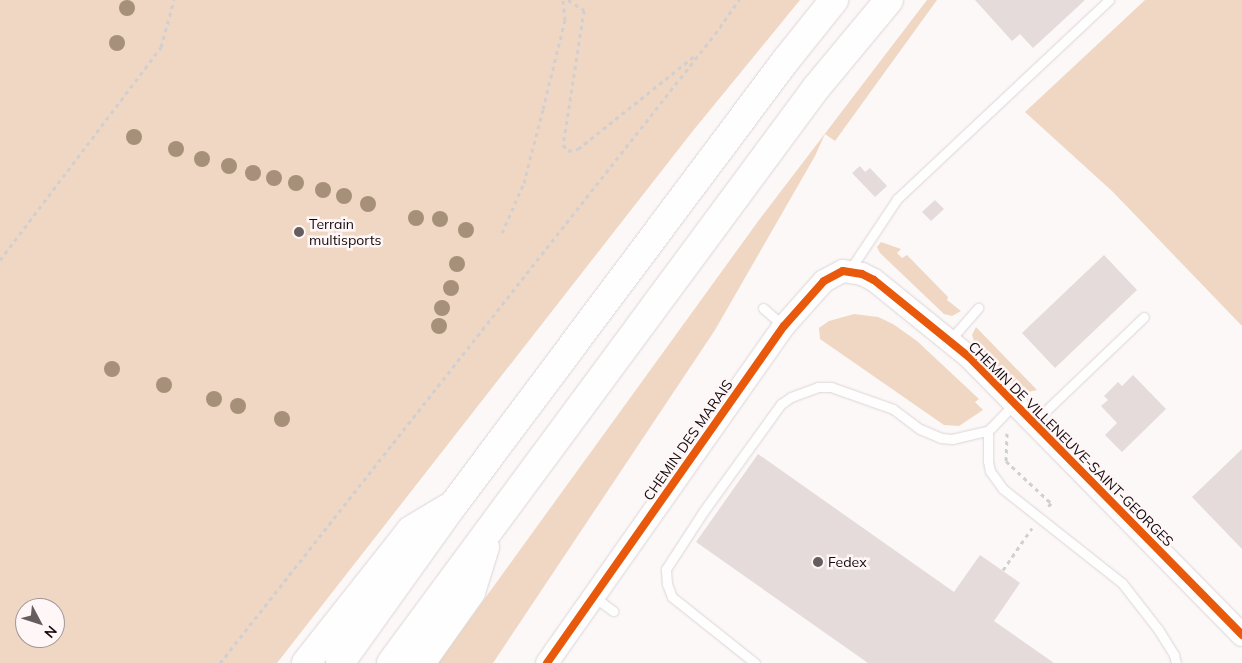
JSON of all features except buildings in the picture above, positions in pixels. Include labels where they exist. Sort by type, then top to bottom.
[{"type":"highway","points":[[340,663],[454,504],[786,60],[834,0]]},
{"type":"highway","points":[[391,663],[816,88],[888,0]]},
{"type":"highway","points":[[306,663],[411,530],[454,504]]},
{"type":"highway","points":[[421,663],[472,592],[490,529]]},
{"type":"street","name":"CHEMIN DE VILLENEUVE-SAINT-GEORGES","points":[[849,271],[862,274],[874,280],[950,340],[1015,402],[1242,636]]},
{"type":"street","name":"CHEMIN DES MARAIS","points":[[547,663],[784,326],[824,281],[837,273],[849,271]]},
{"type":"lane","points":[[849,271],[897,200],[1109,0]]},
{"type":"lane","points":[[764,308],[784,326]]},
{"type":"lane","points":[[950,340],[978,308]]},
{"type":"lane","points":[[1034,422],[1144,317]]},
{"type":"lane","points":[[755,663],[672,597],[667,584],[666,569],[698,520],[781,404],[804,391],[818,387],[830,387],[893,409],[920,429],[941,438],[952,439],[988,431],[1015,402]]},
{"type":"lane","points":[[988,431],[990,471],[1003,489],[1122,583],[1158,628],[1174,655],[1176,663]]},
{"type":"lane","points":[[594,597],[614,611]]},
{"type":"path","points":[[0,260],[160,47],[174,0]]},
{"type":"path","points":[[502,233],[524,183],[544,109],[565,20],[563,0]]},
{"type":"path","points":[[568,0],[584,10],[563,145],[568,151],[578,149],[701,50]]},
{"type":"path","points":[[220,663],[250,628],[739,0]]},
{"type":"shaded area","name":"Terrain multisports","points":[[0,0],[800,0],[692,132],[277,663],[0,663]]},
{"type":"shaded area","points":[[927,0],[937,0],[835,141],[825,134],[815,156],[715,330],[493,663],[438,663],[759,220]]},
{"type":"shaded area","points":[[1145,0],[1242,0],[1242,326],[1113,192],[1025,112]]},
{"type":"shaded area","points":[[881,242],[901,249],[897,253],[902,258],[907,255],[948,297],[947,300],[961,311],[952,316],[944,314],[880,253],[877,247]]},
{"type":"shaded area","points":[[854,314],[878,317],[893,324],[917,341],[979,399],[975,402],[983,410],[959,426],[944,425],[820,339],[819,328],[829,321]]},
{"type":"shaded area","points":[[976,327],[1037,390],[1028,392],[1019,389],[975,344],[972,335]]},
{"type":"cycle path","points":[[547,663],[784,326],[824,281],[843,271],[862,274],[874,280],[969,357],[1242,635]]},
{"type":"place","name":"Terrain multisports","points":[[299,232]]},
{"type":"place","name":"Fedex","points":[[818,562]]}]
